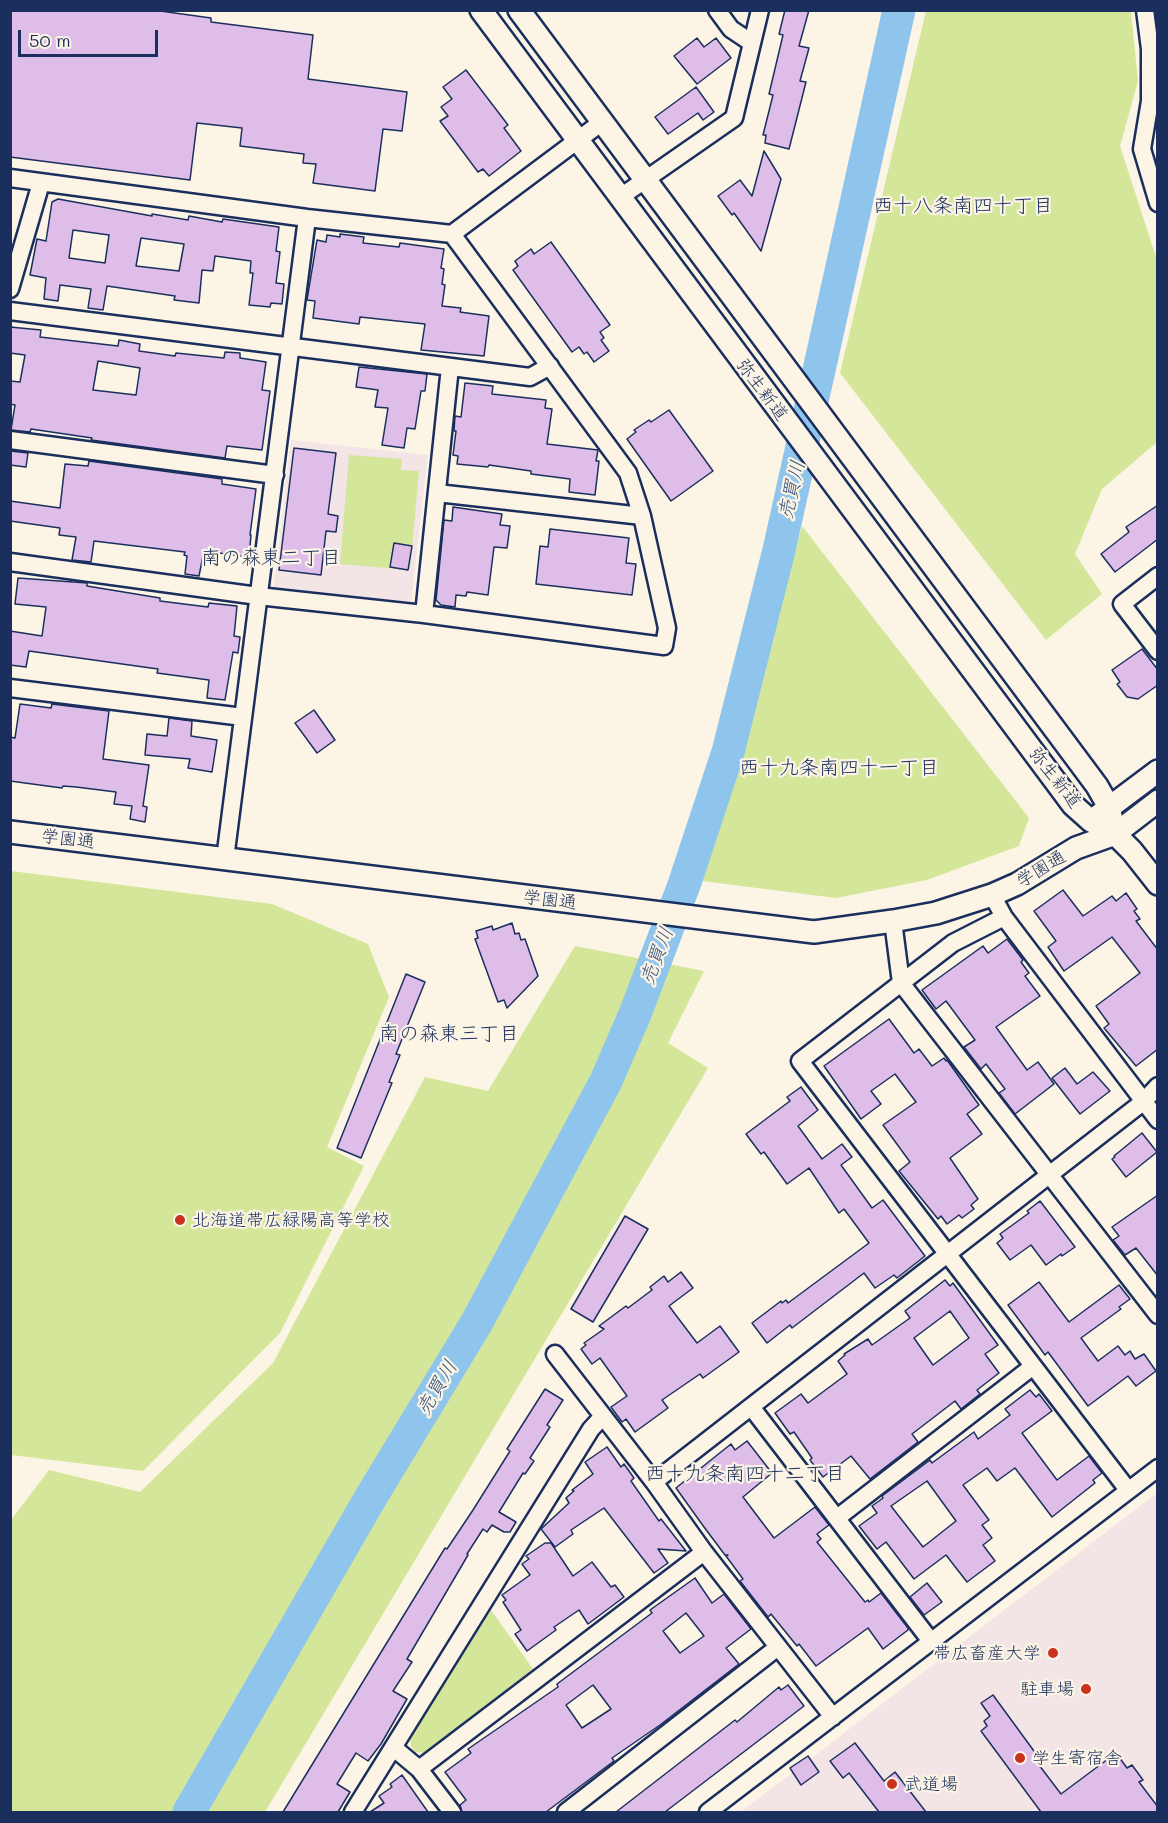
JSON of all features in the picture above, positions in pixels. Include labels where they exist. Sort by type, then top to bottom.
[{"type":"street","name":"弥生新道","points":[[481,10],[576,141],[1073,805],[1091,821],[1115,834]]},
{"type":"street","name":"弥生新道","points":[[519,10],[1097,786],[1109,807],[1115,834]]},
{"type":"street","points":[[717,10],[731,29],[752,43]]},
{"type":"street","points":[[619,198],[734,118],[760,10]]},
{"type":"street","points":[[1145,10],[1154,46],[1150,101],[1142,149],[1158,203]]},
{"type":"street","points":[[10,178],[307,218],[452,234],[602,122]]},
{"type":"street","points":[[10,290],[41,183]]},
{"type":"street","points":[[225,859],[307,218]]},
{"type":"street","points":[[10,562],[258,596],[424,614],[664,646],[667,628],[642,516],[628,473],[452,234]]},
{"type":"street","points":[[10,311],[530,377],[550,366]]},
{"type":"street","points":[[424,614],[450,367]]},
{"type":"street","points":[[10,440],[275,475]]},
{"type":"street","points":[[437,493],[642,516]]},
{"type":"street","points":[[1158,576],[1122,604],[1158,651]]},
{"type":"street","points":[[10,688],[243,717]]},
{"type":"street","name":"学園通","points":[[1076,848],[1091,821],[1158,771]]},
{"type":"street","name":"学園通","points":[[10,832],[814,932],[936,913],[992,895],[1017,884],[1076,848],[1115,834],[1158,801]]},
{"type":"street","points":[[1115,834],[1132,851],[1158,884]]},
{"type":"street","points":[[992,895],[1004,917],[1158,1120]]},
{"type":"street","points":[[1004,917],[953,943],[801,1061],[1128,1490]]},
{"type":"street","points":[[893,921],[901,983],[1048,1176],[1158,1315]]},
{"type":"street","points":[[654,1482],[1143,1102],[1158,1086]]},
{"type":"street","points":[[555,1354],[654,1482],[704,1552],[833,1717]]},
{"type":"street","points":[[837,1518],[1032,1367]]},
{"type":"street","points":[[752,1408],[930,1640]]},
{"type":"street","points":[[353,1812],[591,1429],[603,1416]]},
{"type":"street","points":[[708,1812],[930,1640],[1158,1468]]},
{"type":"street","points":[[419,1769],[704,1552]]},
{"type":"street","points":[[566,1812],[778,1647]]},
{"type":"street","points":[[394,1748],[419,1769],[452,1812]]},
{"type":"shaded area","points":[[291,440],[428,455],[411,602],[274,587]]},
{"type":"shaded area","name":"帯広畜産大学","points":[[1157,1493],[1157,1812],[741,1812]]},
{"type":"green space","points":[[926,11],[1131,11],[1138,81],[1120,146],[1157,260],[1157,442],[1102,489],[1075,554],[1102,594],[1046,640],[840,373]]},
{"type":"green space","points":[[349,455],[402,459],[401,470],[419,471],[410,570],[340,564]]},
{"type":"green space","points":[[802,526],[1029,818],[1019,846],[927,880],[836,898],[702,881]]},
{"type":"green space","name":"北海道帯広緑陽高等学校","points":[[11,871],[272,904],[368,944],[389,997],[327,1147],[364,1166],[280,1333],[143,1471],[11,1455]]},
{"type":"green space","points":[[575,946],[704,971],[668,1043],[708,1068],[265,1812],[11,1812],[11,1520],[49,1470],[140,1492],[273,1363],[425,1077],[488,1091]]},
{"type":"green space","points":[[491,1610],[533,1669],[424,1753],[415,1752],[411,1747],[410,1737]]},
{"type":"building","points":[[10,10],[153,10],[211,18],[211,22],[313,35],[308,79],[407,92],[402,131],[383,129],[375,191],[313,183],[316,164],[303,163],[304,154],[240,146],[242,128],[197,123],[190,180],[10,157]]},
{"type":"building","points":[[785,10],[809,10],[799,46],[809,48],[800,81],[806,82],[789,149],[765,143],[766,135],[763,135],[773,95],[769,94],[783,35],[779,34]]},
{"type":"building","points":[[697,38],[704,47],[716,38],[731,58],[697,84],[674,56]]},
{"type":"building","points":[[466,70],[508,125],[504,128],[521,151],[489,176],[483,169],[478,172],[440,121],[448,116],[441,107],[452,99],[443,87]]},
{"type":"building","points":[[696,87],[714,112],[703,120],[698,113],[668,134],[655,117]]},
{"type":"building","points":[[764,151],[781,179],[761,251],[734,213],[732,215],[718,196],[740,180],[752,196]]},
{"type":"building","points":[[58,199],[152,216],[152,214],[188,220],[189,216],[222,222],[223,219],[279,227],[276,251],[280,252],[276,283],[284,284],[282,304],[271,303],[270,307],[249,305],[253,273],[250,273],[251,261],[215,256],[213,271],[202,270],[199,303],[174,300],[175,296],[107,286],[103,310],[88,308],[91,289],[60,285],[58,301],[44,299],[46,278],[30,275],[37,239],[46,241],[52,202]],"holes":[[[73,230],[109,235],[105,263],[69,258]],[[141,238],[184,244],[179,271],[136,266]]]},
{"type":"building","points":[[340,234],[364,237],[363,243],[399,247],[400,243],[444,249],[441,268],[444,269],[442,284],[445,285],[442,306],[461,308],[460,312],[489,316],[484,356],[421,350],[425,324],[360,317],[359,324],[313,318],[315,301],[307,300],[317,240],[326,242],[327,235],[340,237]]},
{"type":"building","points":[[551,242],[610,325],[600,332],[604,338],[601,340],[609,351],[594,362],[587,352],[584,354],[579,347],[572,352],[513,270],[518,266],[515,261],[531,249],[534,254]]},
{"type":"building","points":[[10,327],[41,330],[40,337],[118,346],[119,340],[140,344],[139,351],[175,356],[176,353],[224,358],[225,352],[240,353],[240,358],[266,362],[262,390],[270,391],[262,450],[227,446],[225,458],[91,440],[92,438],[31,429],[30,432],[11,430],[15,405],[10,404],[10,381],[20,382],[25,355],[10,353]],"holes":[[[98,361],[140,368],[136,395],[93,390]]]},
{"type":"building","points":[[359,367],[427,374],[425,391],[421,391],[415,429],[407,428],[404,448],[382,445],[388,408],[375,407],[378,390],[356,387]]},
{"type":"building","points":[[465,383],[493,386],[492,394],[546,400],[545,408],[552,409],[547,444],[598,450],[595,495],[569,492],[570,479],[489,465],[488,467],[457,464],[458,456],[453,455],[455,416],[461,417]]},
{"type":"building","points":[[669,410],[713,471],[671,501],[627,439],[636,432],[634,430]]},
{"type":"building","points":[[294,448],[336,453],[328,514],[338,516],[336,532],[326,531],[321,575],[279,570]]},
{"type":"building","points":[[10,451],[28,453],[26,467],[10,465]]},
{"type":"building","points":[[89,461],[222,479],[222,484],[256,489],[249,557],[204,551],[199,576],[185,574],[187,556],[184,555],[185,552],[94,541],[91,562],[72,560],[76,537],[59,535],[60,528],[10,521],[10,501],[60,508],[65,464],[88,466]]},
{"type":"building","points":[[1158,505],[1158,539],[1115,572],[1101,554],[1129,532],[1126,527]]},
{"type":"building","points":[[453,507],[502,514],[500,525],[510,526],[507,548],[494,547],[488,595],[467,592],[466,596],[456,595],[455,607],[441,605],[436,600],[444,520],[452,521]]},
{"type":"building","points":[[550,529],[629,538],[626,563],[636,564],[632,595],[536,584],[540,546],[548,547]]},
{"type":"building","points":[[394,543],[412,546],[408,570],[390,567]]},
{"type":"building","points":[[18,578],[87,583],[87,586],[160,598],[160,601],[208,607],[209,603],[237,606],[234,636],[240,637],[238,653],[233,652],[225,700],[207,698],[209,680],[157,673],[158,669],[29,651],[26,667],[10,665],[10,631],[42,636],[46,607],[15,604]]},
{"type":"building","points":[[1142,649],[1158,670],[1158,685],[1138,699],[1127,697],[1117,684],[1120,682],[1112,670]]},
{"type":"building","points":[[20,704],[51,708],[52,704],[109,711],[103,759],[149,765],[143,806],[147,807],[145,822],[130,819],[132,806],[114,804],[116,792],[10,781],[10,737],[15,738]]},
{"type":"building","points":[[314,710],[335,740],[317,753],[295,723]]},
{"type":"building","points":[[169,718],[192,721],[191,736],[217,740],[212,772],[188,768],[190,759],[145,755],[147,734],[167,736]]},
{"type":"building","points":[[1063,890],[1083,916],[1112,896],[1116,901],[1126,893],[1137,909],[1134,911],[1140,919],[1136,921],[1158,950],[1158,1049],[1136,1066],[1104,1028],[1109,1024],[1096,1006],[1140,973],[1112,937],[1064,971],[1048,947],[1056,941],[1034,911]]},
{"type":"building","points":[[512,923],[515,934],[519,933],[521,940],[525,939],[538,976],[507,1008],[504,1000],[498,1002],[475,939],[478,938],[476,931],[492,926],[493,930]]},
{"type":"building","points":[[1007,939],[1023,960],[1021,962],[1029,973],[1025,976],[1040,996],[996,1027],[1027,1070],[1038,1062],[1054,1084],[1015,1114],[999,1093],[1005,1089],[986,1064],[981,1069],[964,1047],[975,1040],[946,1001],[936,1009],[922,990],[983,946],[988,953]]},
{"type":"building","points":[[406,974],[425,982],[396,1054],[400,1055],[389,1082],[392,1083],[361,1158],[337,1148]]},
{"type":"building","points":[[889,1019],[914,1053],[919,1049],[932,1066],[944,1058],[947,1060],[979,1105],[967,1114],[982,1134],[950,1158],[978,1199],[971,1205],[974,1209],[962,1218],[959,1215],[947,1224],[941,1216],[938,1219],[899,1171],[910,1162],[883,1125],[916,1102],[895,1074],[871,1091],[881,1104],[861,1119],[824,1066]]},
{"type":"building","points":[[1065,1068],[1077,1084],[1093,1072],[1110,1091],[1080,1114],[1052,1078]]},
{"type":"building","points":[[801,1087],[818,1110],[798,1126],[822,1159],[842,1144],[852,1157],[841,1165],[872,1208],[883,1200],[925,1256],[897,1278],[894,1275],[875,1288],[864,1273],[792,1328],[790,1325],[767,1343],[752,1323],[781,1301],[782,1303],[786,1300],[788,1303],[869,1243],[844,1209],[839,1213],[809,1168],[787,1184],[764,1152],[761,1154],[746,1134],[790,1101],[787,1097]]},
{"type":"building","points":[[1142,1133],[1157,1152],[1126,1177],[1112,1159]]},
{"type":"building","points":[[1158,1195],[1158,1276],[1136,1248],[1125,1255],[1113,1240],[1119,1236],[1112,1227]]},
{"type":"building","points":[[1040,1201],[1075,1247],[1046,1265],[1031,1245],[1010,1260],[997,1243],[1003,1238],[1000,1234],[1029,1213],[1027,1211]]},
{"type":"building","points":[[625,1216],[648,1229],[593,1322],[571,1309]]},
{"type":"building","points":[[681,1272],[693,1288],[669,1306],[697,1343],[720,1326],[739,1352],[703,1378],[700,1374],[662,1400],[668,1408],[635,1432],[626,1419],[622,1422],[611,1407],[627,1396],[600,1358],[592,1364],[581,1349],[586,1345],[584,1343],[604,1329],[599,1326],[652,1290],[650,1287],[664,1276],[668,1282]]},
{"type":"building","points":[[945,1280],[950,1286],[953,1283],[998,1345],[985,1354],[999,1373],[977,1390],[980,1394],[961,1409],[955,1401],[912,1434],[918,1442],[870,1479],[851,1456],[823,1477],[794,1432],[790,1434],[775,1413],[801,1394],[808,1403],[847,1374],[838,1361],[844,1354],[868,1339],[872,1345],[910,1318],[905,1311]],"holes":[[[950,1311],[969,1338],[933,1365],[914,1338]]]},
{"type":"building","points":[[1039,1282],[1069,1322],[1119,1285],[1130,1299],[1119,1307],[1121,1309],[1081,1338],[1098,1361],[1118,1346],[1125,1355],[1130,1351],[1135,1359],[1144,1354],[1156,1371],[1136,1386],[1128,1376],[1088,1406],[1048,1352],[1045,1355],[1008,1305]]},
{"type":"building","points":[[545,1389],[563,1400],[547,1425],[550,1427],[530,1458],[534,1461],[525,1474],[523,1473],[499,1512],[516,1522],[510,1532],[504,1532],[492,1525],[487,1532],[483,1529],[467,1554],[407,1659],[412,1662],[393,1691],[407,1699],[381,1744],[368,1761],[356,1753],[337,1784],[350,1792],[338,1812],[283,1812],[445,1548],[447,1549],[510,1451],[507,1449]]},
{"type":"building","points":[[1030,1390],[1036,1397],[1039,1394],[1052,1411],[1022,1433],[1057,1480],[1089,1456],[1102,1473],[1093,1480],[1095,1483],[1052,1517],[1015,1468],[997,1481],[987,1468],[963,1485],[989,1520],[982,1525],[992,1538],[983,1545],[995,1561],[967,1582],[946,1555],[914,1579],[886,1542],[877,1549],[859,1526],[877,1513],[872,1506],[883,1498],[882,1496],[930,1460],[932,1463],[974,1432],[978,1439],[1010,1415],[1005,1409]],"holes":[[[927,1481],[956,1521],[923,1547],[891,1506]]]},
{"type":"building","points":[[747,1441],[772,1473],[743,1497],[774,1538],[815,1507],[829,1525],[817,1534],[821,1539],[817,1542],[865,1602],[868,1600],[869,1602],[881,1593],[908,1628],[883,1649],[868,1628],[816,1666],[771,1614],[768,1617],[740,1581],[743,1579],[726,1556],[728,1555],[725,1555],[676,1488],[731,1444],[735,1450]]},
{"type":"building","points":[[607,1447],[621,1467],[624,1464],[634,1478],[631,1481],[659,1521],[661,1519],[686,1551],[658,1549],[668,1563],[654,1573],[604,1508],[571,1530],[573,1534],[555,1547],[541,1529],[569,1503],[566,1498],[574,1491],[572,1490],[593,1474],[585,1462]]},
{"type":"building","points":[[545,1543],[551,1543],[573,1576],[592,1562],[611,1587],[615,1585],[624,1597],[588,1624],[579,1610],[554,1627],[556,1630],[527,1651],[515,1634],[521,1630],[503,1602],[506,1600],[502,1595],[530,1575],[522,1564],[529,1559],[526,1556]]},
{"type":"building","points":[[695,1578],[712,1603],[724,1594],[751,1629],[726,1648],[739,1664],[660,1725],[612,1758],[614,1761],[546,1812],[462,1812],[460,1805],[466,1800],[445,1772],[471,1753],[468,1749],[558,1687],[557,1684],[652,1613],[650,1610]],"holes":[[[686,1613],[704,1636],[680,1653],[663,1631]],[[593,1685],[611,1709],[582,1728],[566,1705]]]},
{"type":"building","points":[[927,1583],[942,1602],[924,1615],[910,1597]]},
{"type":"building","points":[[788,1685],[804,1706],[665,1812],[616,1812],[735,1720],[737,1722],[779,1687],[781,1690]]},
{"type":"building","name":"学生寄宿舎","points":[[993,1695],[1042,1762],[1039,1765],[1061,1794],[1116,1753],[1127,1768],[1132,1765],[1143,1780],[1139,1782],[1158,1807],[1158,1812],[1041,1812],[981,1731],[987,1726],[984,1721],[990,1716],[981,1703]]},
{"type":"building","points":[[855,1743],[884,1781],[895,1772],[926,1812],[879,1812],[849,1773],[843,1778],[830,1761]]},
{"type":"building","points":[[808,1756],[819,1772],[801,1785],[790,1768]]},
{"type":"building","points":[[402,1775],[428,1812],[370,1812],[384,1803],[379,1796],[392,1787],[390,1784]]},
{"type":"waterway","name":"売買川","points":[[189,1812],[371,1497],[477,1322],[606,1081],[635,1014],[684,885],[728,752],[779,550],[899,10]]},
{"type":"place","name":"北海道帯広緑陽高等学校","points":[[180,1220]]},
{"type":"place","name":"帯広畜産大学","points":[[1053,1653]]},
{"type":"place","name":"駐車場","points":[[1086,1689]]},
{"type":"place","name":"学生寄宿舎","points":[[1020,1758]]},
{"type":"place","name":"武道場","points":[[892,1784]]},
{"type":"district","name":"西十八条南四十丁目","points":[[963,206]]},
{"type":"district","name":"南の森東二丁目","points":[[271,558]]},
{"type":"district","name":"西十九条南四十一丁目","points":[[839,768]]},
{"type":"district","name":"南の森東三丁目","points":[[449,1034]]},
{"type":"district","name":"西十九条南四十二丁目","points":[[745,1474]]}]
